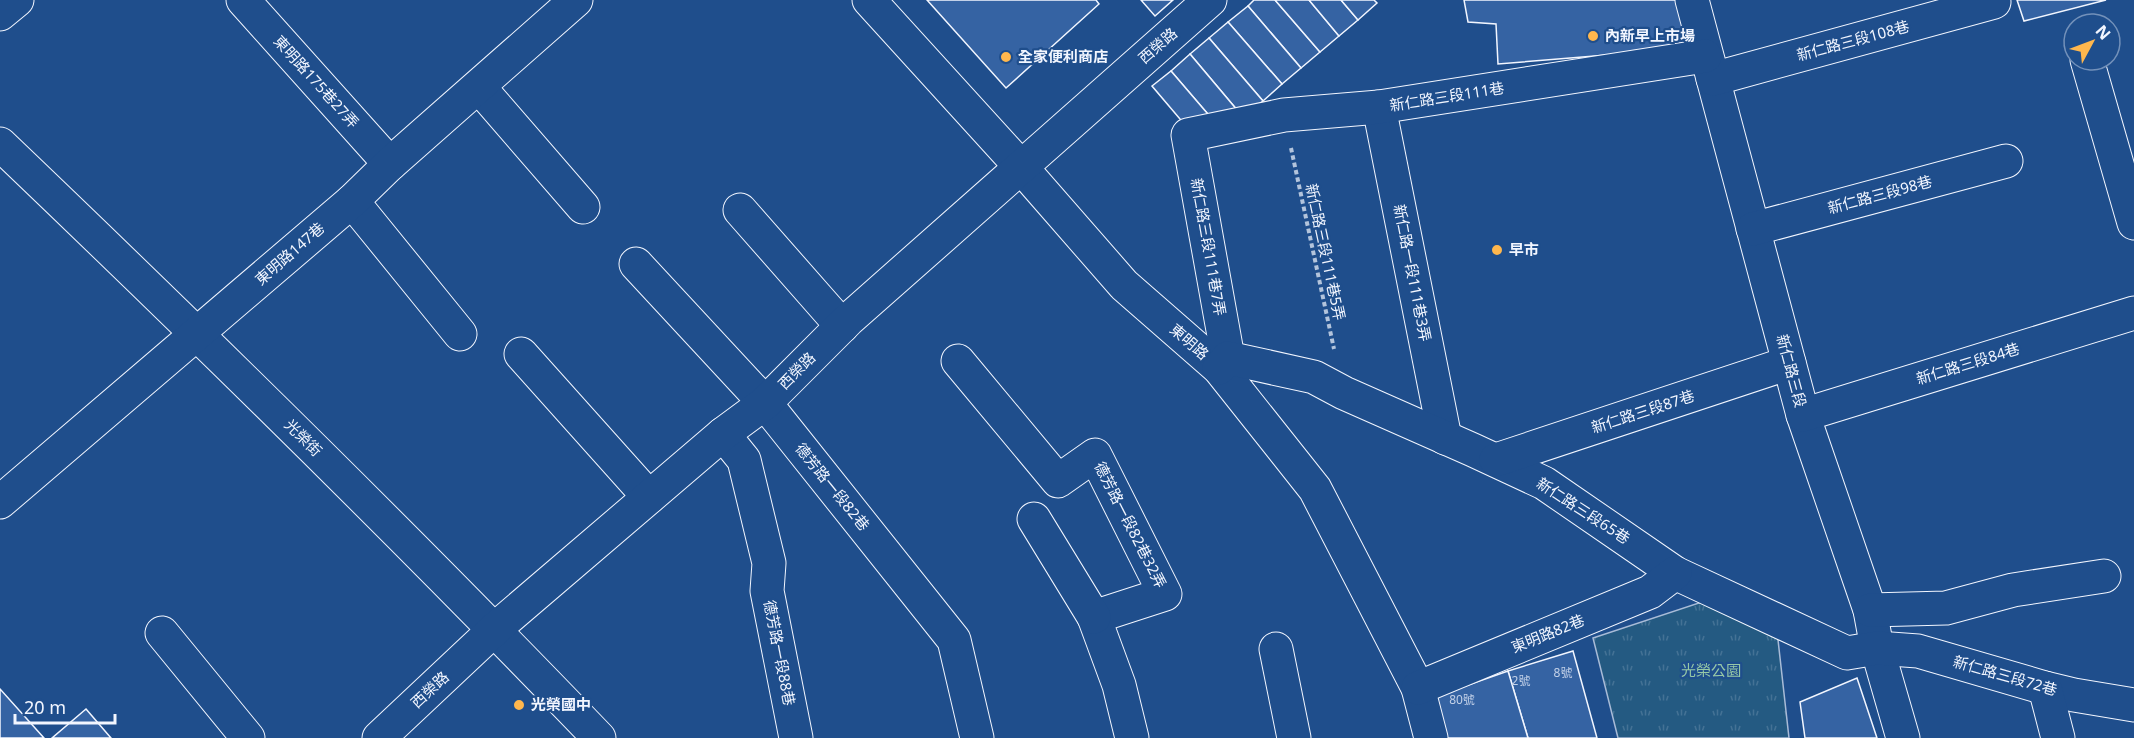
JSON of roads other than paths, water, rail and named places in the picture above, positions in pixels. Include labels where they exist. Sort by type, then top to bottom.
[{"type":"street","points":[[0,14],[16,0]]},
{"type":"street","name":"東明路175巷27弄","points":[[243,0],[390,164]]},
{"type":"street","name":"東明路","points":[[869,0],[1021,167],[1124,285],[1224,363],[1315,489],[1418,688],[1431,738]]},
{"type":"street","name":"西榮路","points":[[379,738],[495,629],[723,434],[765,403],[842,326],[1210,0]]},
{"type":"street","name":"新仁路三段","points":[[1692,0],[1803,415],[1870,610],[1877,648],[1903,738]]},
{"type":"street","name":"新仁路三段108巷","points":[[1709,68],[1994,2]]},
{"type":"street","name":"東明路147巷","points":[[0,502],[352,201],[390,164],[479,87],[560,5]]},
{"type":"street","name":"新仁路三段111巷","points":[[1188,135],[1284,115],[1379,107],[1709,68]]},
{"type":"street","points":[[2090,72],[2134,223]]},
{"type":"street","points":[[479,87],[583,207]]},
{"type":"street","name":"新仁路一段111巷3弄","points":[[1379,107],[1445,438]]},
{"type":"street","name":"新仁路三段111巷7弄","points":[[1188,135],[1224,363]]},
{"type":"street","name":"光榮街","points":[[0,144],[198,333],[495,629],[599,738]]},
{"type":"street","name":"新仁路三段98巷","points":[[1753,229],[2006,161]]},
{"type":"street","points":[[352,201],[460,334]]},
{"type":"street","points":[[740,210],[842,326]]},
{"type":"street","name":"德芳路一段82巷","points":[[636,264],[765,403],[954,640],[978,738]]},
{"type":"street","name":"新仁路三段84巷","points":[[1803,415],[2134,313]]},
{"type":"street","points":[[521,354],[649,497]]},
{"type":"street","name":"德芳路一段82巷32弄","points":[[958,361],[1058,481],[1095,455],[1165,594],[1094,617]]},
{"type":"street","name":"新仁路三段65巷","points":[[1224,363],[1314,377],[1344,393],[1544,483],[1675,573],[1846,653],[1877,648]]},
{"type":"street","name":"新仁路三段87巷","points":[[1496,460],[1789,363]]},
{"type":"street","name":"德芳路一段88巷","points":[[723,434],[744,460],[769,562],[767,591],[796,738]]},
{"type":"street","points":[[1034,519],[1094,617],[1119,685],[1132,738]]},
{"type":"street","name":"東明路82巷","points":[[1418,688],[1650,592],[1675,573]]},
{"type":"street","points":[[1870,610],[1946,608],[2013,590],[2104,576]]},
{"type":"street","points":[[162,633],[248,738]]},
{"type":"street","name":"新仁路三段72巷","points":[[1877,648],[1918,651],[2046,688],[2134,705]]},
{"type":"street","points":[[1276,649],[1294,738]]},
{"type":"street","points":[[2046,688],[2058,738]]},
{"type":"place","name":"內新早上市場","points":[[1593,36]]},
{"type":"place","name":"全家便利商店","points":[[1006,57]]},
{"type":"place","name":"早市","points":[[1497,250]]},
{"type":"place","name":"光榮國中","points":[[519,705]]},
{"type":"park label","name":"光榮公園","points":[[1711,671]]}]
